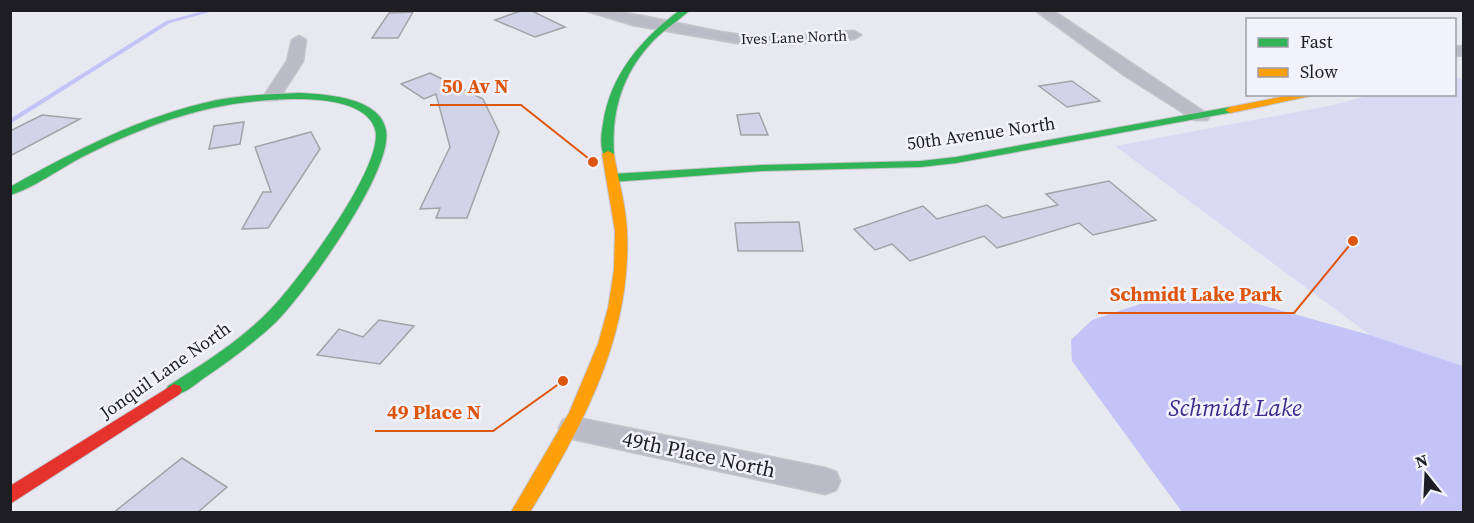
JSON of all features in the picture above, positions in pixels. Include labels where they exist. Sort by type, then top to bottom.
[{"type":"street","name":"Ives Lane North","points":[[591,10],[737,39],[791,40],[854,35]]},
{"type":"street","points":[[520,513],[573,428],[597,378],[613,320],[621,265],[620,219],[612,178],[606,123],[615,90],[629,61],[650,37],[686,10]]},
{"type":"street","points":[[1042,10],[1130,72],[1201,116]]},
{"type":"street","points":[[272,96],[295,61],[299,40]]},
{"type":"street","name":"Jonquil Lane North","points":[[10,192],[97,144],[165,115],[210,103],[272,96],[309,96],[352,106],[373,116],[381,129],[382,145],[373,167],[312,271],[286,303],[206,369],[10,496]]},
{"type":"street","name":"50th Avenue North","points":[[612,178],[762,168],[911,164],[956,160],[1305,96]]},
{"type":"street","name":"49th Place North","points":[[573,428],[825,481]]},
{"type":"shaded area","points":[[1456,76],[1463,80],[1463,366],[1370,335],[1115,146],[1334,105],[1366,96],[1456,96]]},
{"type":"water","name":"Schmidt Lake","points":[[1192,297],[1236,298],[1370,335],[1463,366],[1463,512],[1182,512],[1072,361],[1071,340],[1092,320],[1140,304]]},
{"type":"building","points":[[523,10],[530,10],[565,27],[535,37],[495,20]]},
{"type":"building","points":[[413,12],[398,38],[372,38],[389,13]]},
{"type":"building","points":[[430,73],[483,99],[499,132],[467,218],[436,218],[440,208],[420,209],[450,147],[436,94],[424,99],[401,84]]},
{"type":"building","points":[[1072,81],[1100,101],[1067,107],[1039,86]]},
{"type":"building","points":[[759,113],[768,135],[741,135],[737,115]]},
{"type":"building","points":[[42,115],[80,119],[10,156],[10,131]]},
{"type":"building","points":[[244,122],[240,144],[209,149],[214,126]]},
{"type":"building","points":[[311,132],[320,149],[268,228],[242,229],[263,192],[271,192],[255,147]]},
{"type":"building","points":[[1109,181],[1156,220],[1093,235],[1079,223],[997,248],[984,236],[910,261],[892,244],[875,250],[854,229],[923,206],[937,219],[987,205],[1003,218],[1058,205],[1046,194]]},
{"type":"building","points":[[799,222],[803,251],[738,251],[735,223]]},
{"type":"building","points":[[379,320],[414,326],[380,364],[317,355],[339,329],[363,337]]},
{"type":"building","points":[[182,458],[227,487],[197,513],[113,513]]},
{"type":"waterway","points":[[10,122],[168,22],[215,10]]},
{"type":"traffic: fast","points":[[608,154],[607,131],[610,110],[625,71],[652,38],[686,10]]},
{"type":"traffic: fast","points":[[10,192],[79,154],[147,123],[219,103],[299,96],[326,98],[353,104],[374,119],[381,131],[379,149],[370,172],[357,199],[302,282],[272,317],[249,337],[213,365],[174,390]]},
{"type":"traffic: fast","points":[[612,178],[762,168],[921,164],[956,160],[1230,110]]},
{"type":"traffic: slow","points":[[1230,110],[1304,96]]},
{"type":"traffic: slow","points":[[520,512],[560,447],[577,414],[606,344],[615,308],[620,270],[621,231],[618,202],[608,154]]},
{"type":"traffic: jam","points":[[10,496],[174,390]]},
{"type":"place","name":"50 Av N","points":[[593,162]]},
{"type":"place","name":"Schmidt Lake Park","points":[[1353,241]]},
{"type":"place","name":"49 Place N","points":[[563,381]]}]
